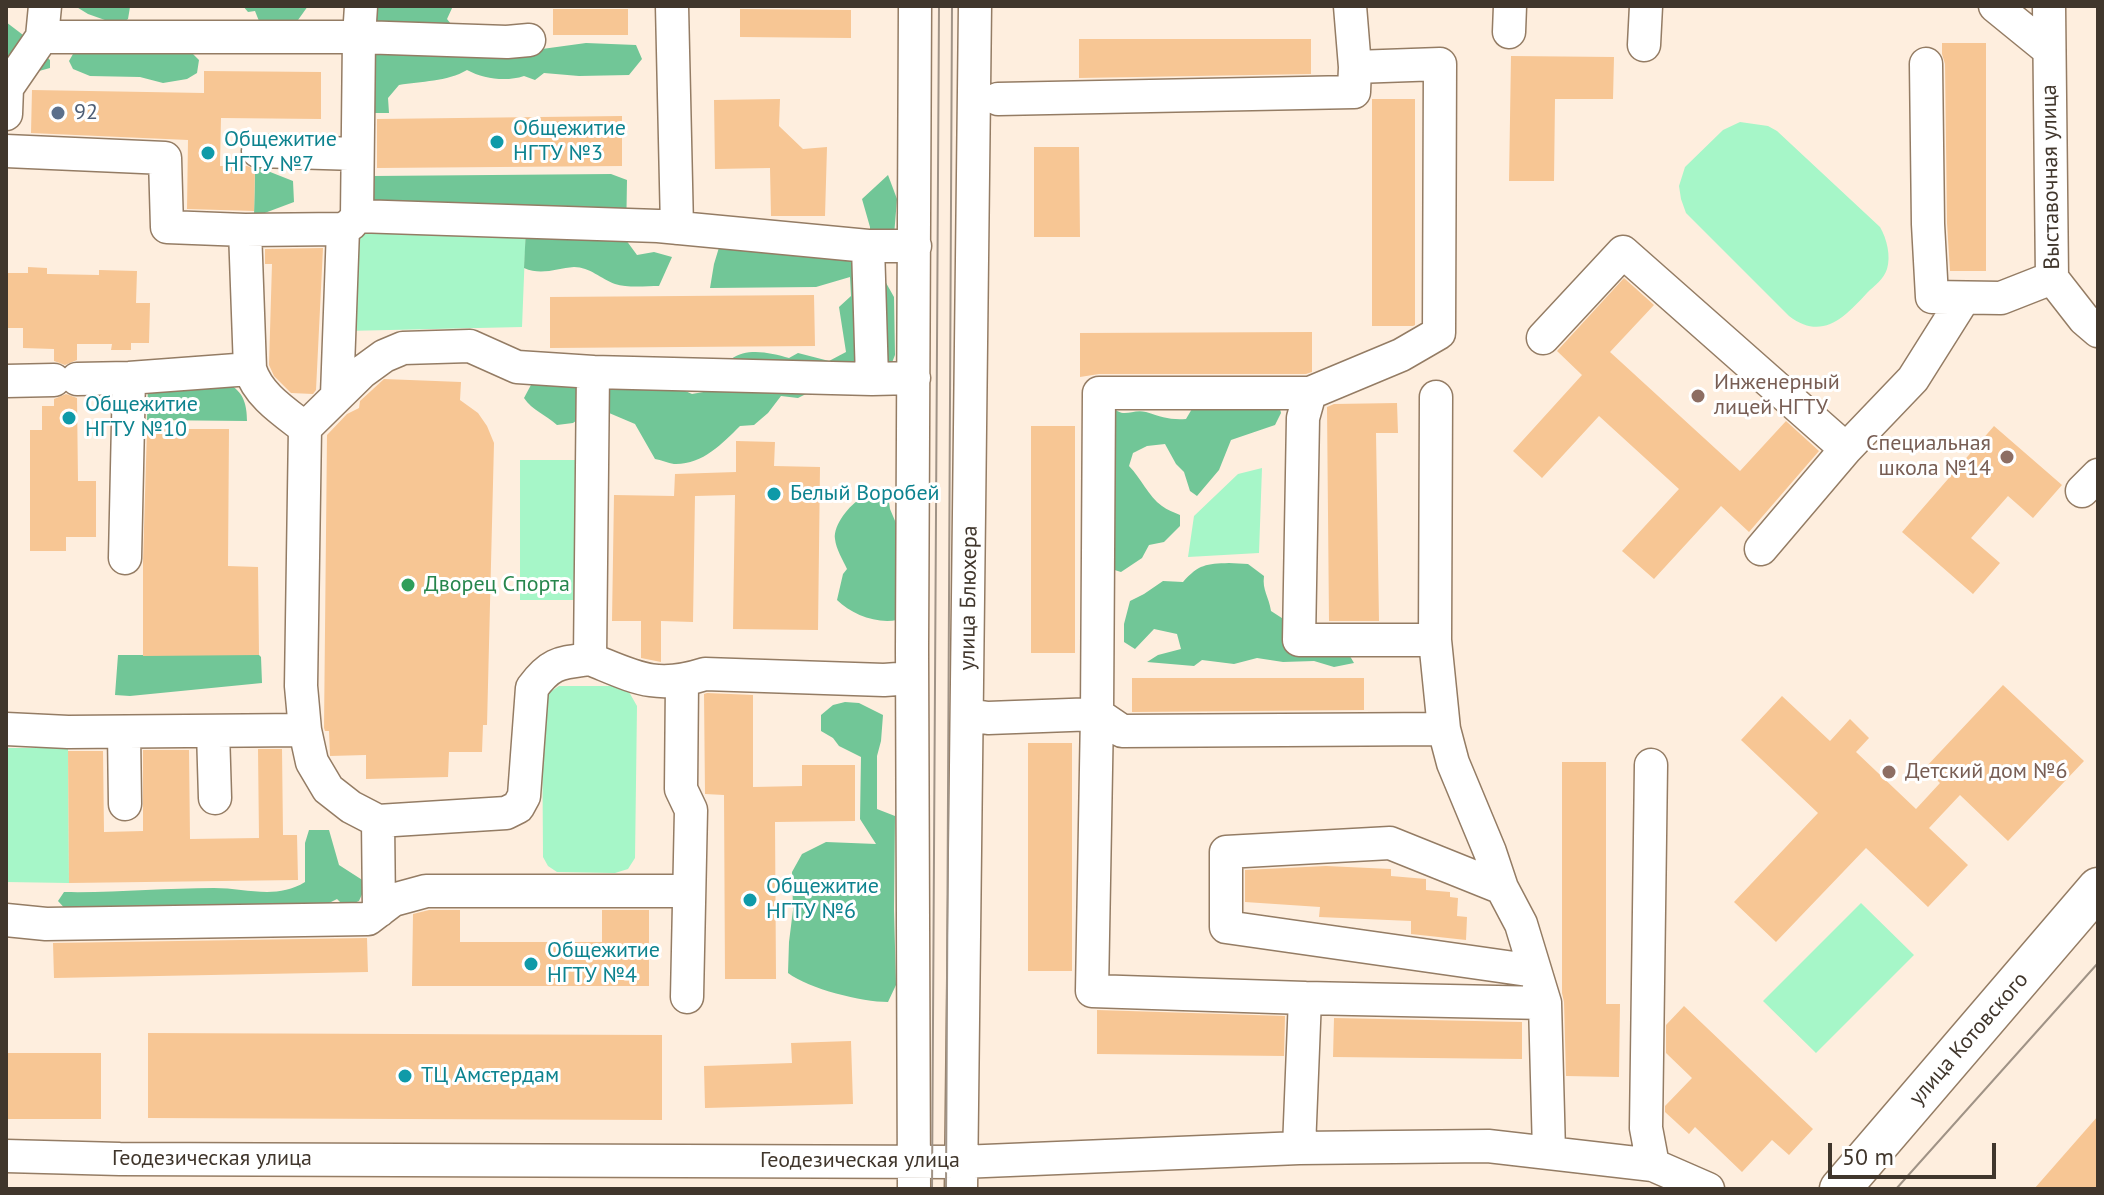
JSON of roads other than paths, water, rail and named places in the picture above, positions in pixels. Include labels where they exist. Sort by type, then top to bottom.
[{"type":"main road","name":"улица Котовского","points":[[1840,1189],[2098,888]]},
{"type":"street","points":[[672,6],[677,228]]},
{"type":"street","points":[[914,1176],[912,678],[915,6]]},
{"type":"street","name":"улица Блюхера","points":[[961,1176],[975,6]]},
{"type":"street","points":[[998,99],[1354,92],[1350,6]]},
{"type":"street","points":[[1644,45],[1646,6]]},
{"type":"street","points":[[1995,6],[2049,50]]},
{"type":"street","name":"Выставочная улица","points":[[2049,6],[2052,278],[2084,319],[2098,331]]},
{"type":"street","points":[[6,114],[7,88],[43,21],[360,22],[507,42],[529,40]]},
{"type":"street","points":[[337,395],[357,154],[360,22]]},
{"type":"street","points":[[1355,67],[1440,64],[1439,333],[1401,355],[1310,393],[1099,393],[1092,991],[1545,1003]]},
{"type":"street","points":[[1926,64],[1932,297],[2001,298],[2052,278]]},
{"type":"street","points":[[6,151],[165,158],[167,227],[245,230],[350,223],[677,228],[868,246],[915,246]]},
{"type":"street","points":[[258,151],[357,154]]},
{"type":"street","points":[[245,230],[250,369],[255,384],[266,396],[305,428]]},
{"type":"street","points":[[868,246],[872,379]]},
{"type":"street","points":[[1543,338],[1623,252],[1846,449]]},
{"type":"street","points":[[1761,549],[1846,449],[1913,379],[1964,298]]},
{"type":"street","points":[[912,678],[884,680],[705,674],[682,682],[643,681],[590,659],[557,664],[542,674],[532,688],[524,796],[518,807],[506,813],[378,821],[351,807],[328,789],[312,762],[301,686],[305,428],[337,395],[384,356],[403,348],[470,346],[517,367],[593,372],[914,378]]},
{"type":"street","points":[[6,381],[129,378],[250,369]]},
{"type":"street","points":[[590,659],[593,372]]},
{"type":"street","points":[[125,558],[129,378]]},
{"type":"street","points":[[1310,393],[1303,418],[1299,640],[1435,640]]},
{"type":"street","points":[[1436,397],[1435,640],[1444,729],[1453,763],[1502,888],[1521,924],[1545,1003],[1549,1152]]},
{"type":"street","points":[[682,682],[681,789],[691,810],[687,997]]},
{"type":"street","points":[[967,715],[988,718],[1097,714],[1122,731],[1444,729]]},
{"type":"street","points":[[6,729],[68,732],[305,730]]},
{"type":"street","points":[[213,731],[215,798]]},
{"type":"street","points":[[124,732],[125,804]]},
{"type":"street","points":[[1651,765],[1646,1128],[1653,1165]]},
{"type":"street","points":[[378,821],[379,911]]},
{"type":"street","points":[[1502,888],[1390,843],[1226,852],[1226,927],[1535,971]]},
{"type":"street","points":[[6,920],[46,924],[368,919],[393,900],[426,891],[688,891]]},
{"type":"street","points":[[1299,1148],[1305,998]]},
{"type":"street","name":"Геодезическая улица","points":[[6,1156],[961,1176],[1299,1148],[1488,1146],[1653,1165],[1708,1189]]},
{"type":"tram line","points":[[932,1189],[939,6]]},
{"type":"tram line","points":[[946,1189],[952,6]]},
{"type":"tram line","points":[[1896,1189],[2098,963]]},
{"type":"place","name":"92","points":[[58,113]]},
{"type":"place","name":"Общежитие НГТУ №3","points":[[497,142]]},
{"type":"place","name":"Общежитие НГТУ №7","points":[[208,153]]},
{"type":"place","name":"Инженерный лицей НГТУ","points":[[1698,396]]},
{"type":"place","name":"Общежитие НГТУ №10","points":[[69,418]]},
{"type":"place","name":"Специальная школа №14","points":[[2007,457]]},
{"type":"place","name":"Белый Воробей","points":[[774,494]]},
{"type":"place","name":"Дворец Спорта","points":[[408,585]]},
{"type":"place","name":"Детский дом №6","points":[[1889,772]]},
{"type":"place","name":"Общежитие НГТУ №6","points":[[750,900]]},
{"type":"place","name":"Общежитие НГТУ №4","points":[[531,964]]},
{"type":"place","name":"ТЦ Амстердам","points":[[405,1076]]}]
